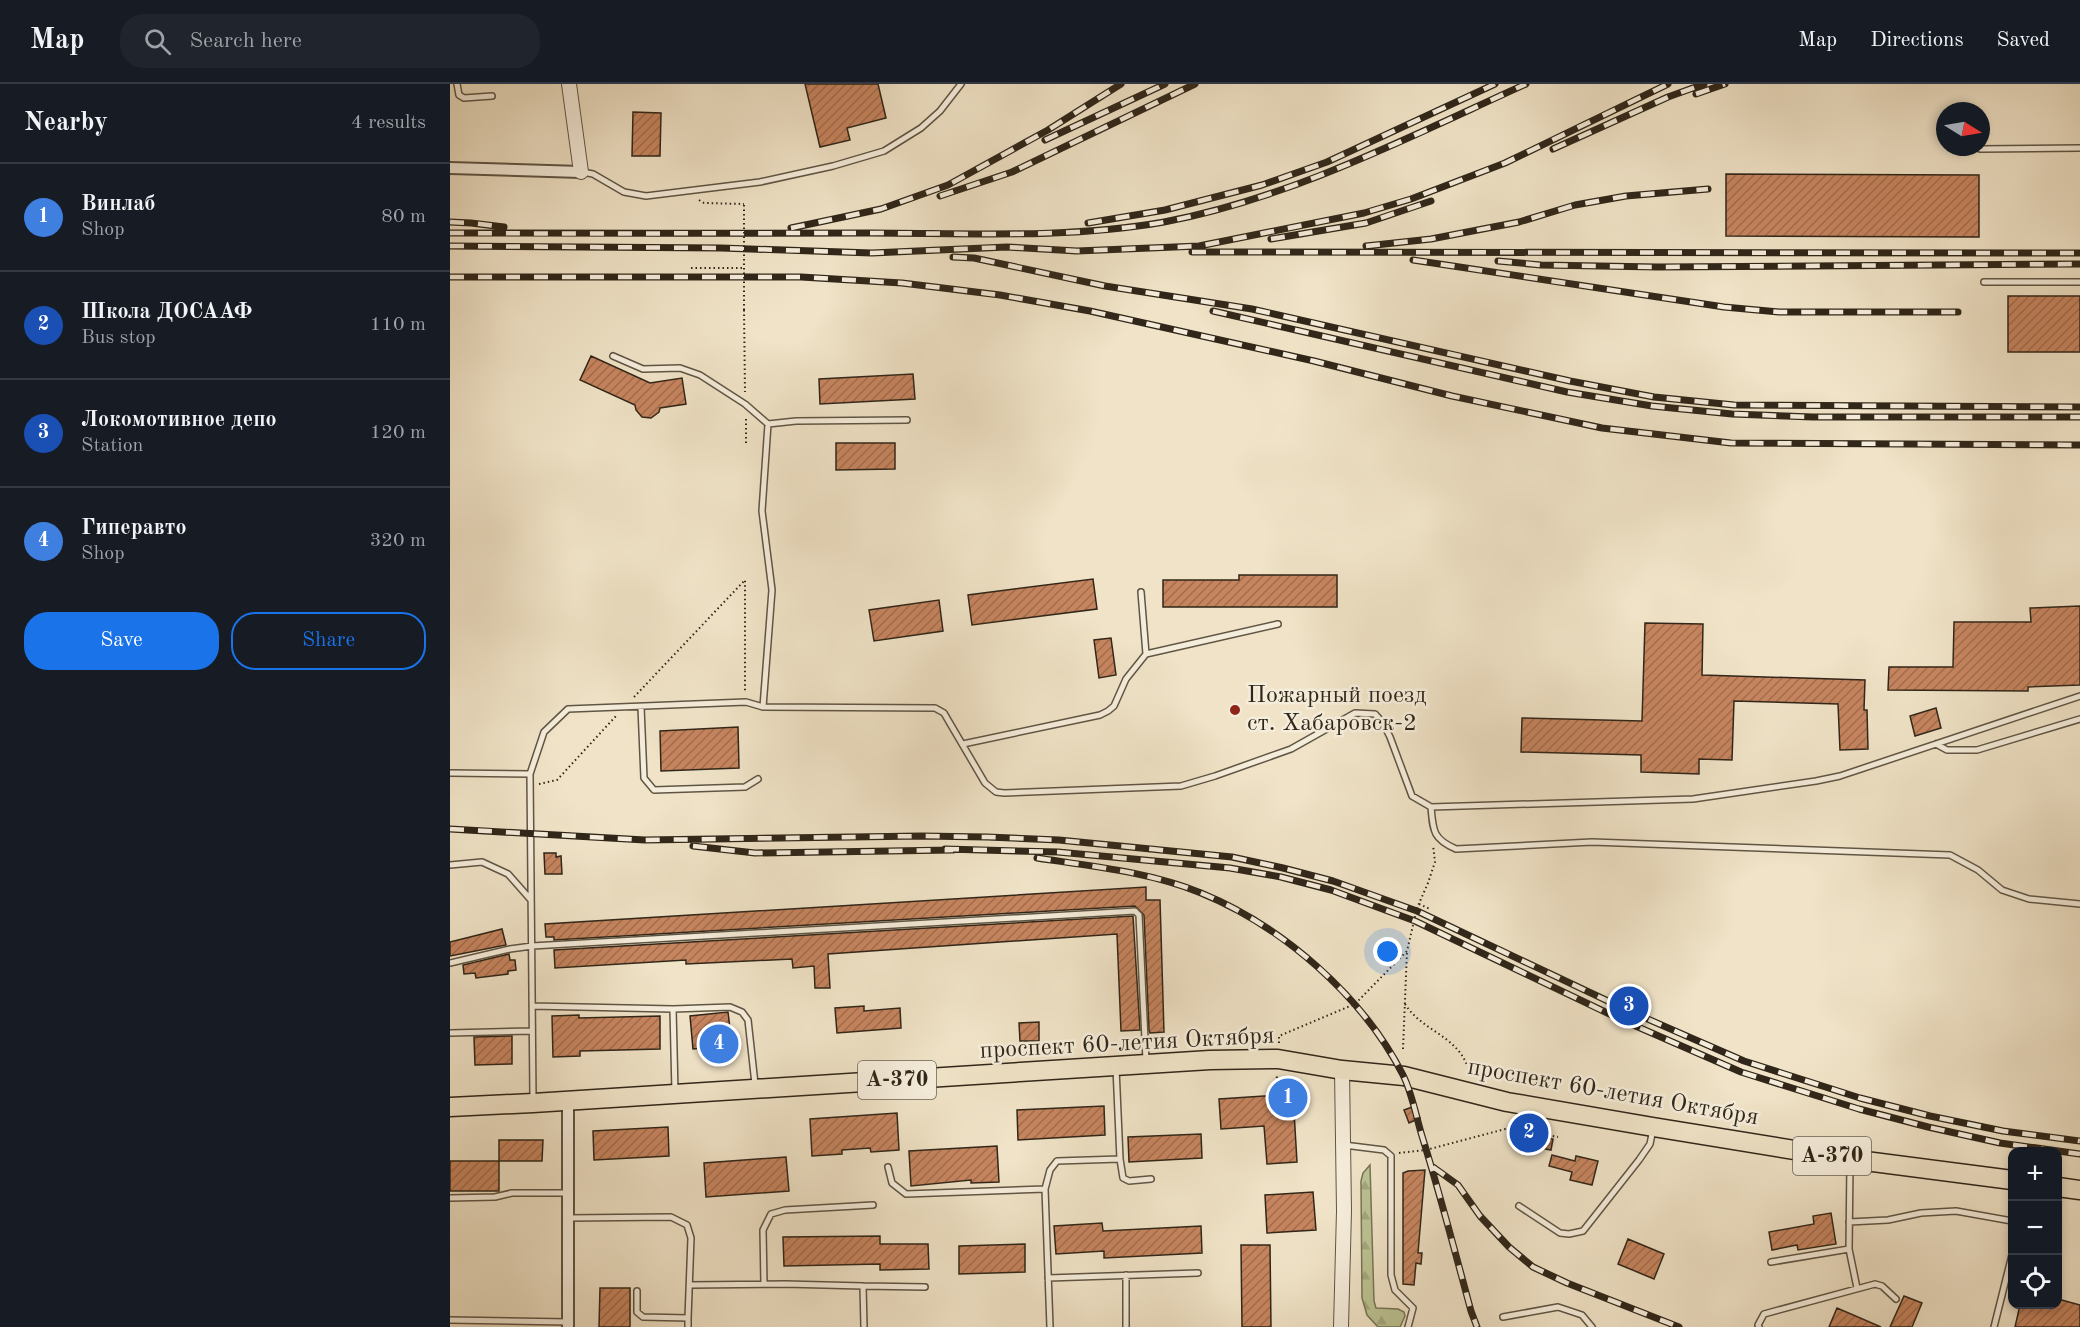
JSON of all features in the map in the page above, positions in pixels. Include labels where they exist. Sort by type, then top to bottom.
[{"type":"highway","name":"проспект 60-летия Октября","points":[[450,1107],[1210,1060],[1278,1059],[1342,1070],[1404,1076],[1507,1102],[1653,1127],[1850,1159],[2008,1179]]},
{"type":"highway","points":[[2062,1188],[2080,1190]]},
{"type":"street","points":[[450,168],[581,172],[569,84]]},
{"type":"street","points":[[1341,1327],[1344,1211],[1342,1070]]},
{"type":"street","points":[[568,1101],[568,1324]]},
{"type":"lane","points":[[457,84],[459,95],[464,98],[492,96]]},
{"type":"lane","points":[[581,172],[593,174],[624,192],[646,196],[760,182],[833,166],[884,151],[921,128],[940,111],[961,84]]},
{"type":"lane","points":[[1990,149],[2080,148]]},
{"type":"lane","points":[[1984,282],[2080,282]]},
{"type":"lane","points":[[613,356],[643,369],[680,368],[700,375],[745,404],[768,424],[796,421],[907,420]]},
{"type":"lane","points":[[763,707],[772,590],[762,512],[768,424]]},
{"type":"lane","points":[[1141,592],[1146,654]]},
{"type":"lane","points":[[963,744],[1100,715],[1114,706],[1126,679],[1146,654],[1278,624]]},
{"type":"lane","points":[[533,1103],[530,774],[544,732],[568,709],[746,702],[763,707],[935,708],[944,713],[985,783],[996,792],[1004,793],[1181,786],[1291,749],[1355,713],[1375,714],[1390,737],[1412,796],[1431,807],[1693,799],[1828,779],[2080,696]]},
{"type":"lane","points":[[641,707],[644,778],[654,789],[745,787],[758,779]]},
{"type":"lane","points":[[1936,744],[1947,750],[1977,750],[2080,719]]},
{"type":"lane","points":[[450,773],[530,774]]},
{"type":"lane","points":[[1431,807],[1432,827],[1441,842],[1456,849],[1592,842],[1950,855],[1978,870],[2002,891],[2029,899],[2080,904]]},
{"type":"lane","points":[[450,865],[482,862],[508,874],[531,900]]},
{"type":"lane","points":[[450,963],[532,946],[1135,911],[1139,915],[1146,1064]]},
{"type":"lane","points":[[532,1006],[673,1009],[730,1007],[742,1012],[747,1020],[755,1089]]},
{"type":"lane","points":[[673,1009],[675,1094]]},
{"type":"lane","points":[[450,1033],[532,1031]]},
{"type":"lane","points":[[1116,1066],[1120,1159],[1123,1178],[1129,1181],[1151,1179]]},
{"type":"lane","points":[[1519,1206],[1560,1233],[1583,1231],[1640,1160],[1650,1144],[1653,1127]]},
{"type":"lane","points":[[1343,1145],[1384,1150],[1391,1156],[1392,1275],[1395,1290],[1413,1308],[1408,1327]]},
{"type":"lane","points":[[1050,1327],[1045,1189],[1050,1170],[1057,1161],[1120,1159]]},
{"type":"lane","points":[[1850,1159],[1849,1249],[1857,1288]]},
{"type":"lane","points":[[888,1167],[892,1183],[906,1194],[1045,1189]]},
{"type":"lane","points":[[450,1198],[495,1197],[512,1193],[568,1193]]},
{"type":"lane","points":[[764,1284],[763,1230],[771,1214],[785,1210],[873,1205]]},
{"type":"lane","points":[[1849,1222],[1888,1220],[1921,1213],[1956,1211],[2008,1220]]},
{"type":"lane","points":[[568,1218],[671,1217],[687,1225],[691,1238],[688,1327]]},
{"type":"lane","points":[[1772,1262],[1849,1249]]},
{"type":"lane","points":[[1048,1278],[1198,1273]]},
{"type":"lane","points":[[1994,1327],[2008,1274]]},
{"type":"lane","points":[[1126,1275],[1126,1327]]},
{"type":"lane","points":[[1759,1327],[1764,1314],[1875,1284],[1882,1286],[1896,1299]]},
{"type":"lane","points":[[690,1285],[925,1287]]},
{"type":"lane","points":[[863,1286],[864,1327]]},
{"type":"lane","points":[[637,1291],[637,1312],[644,1317],[688,1318]]},
{"type":"lane","points":[[1503,1317],[1558,1307],[1582,1315],[1592,1327]]},
{"type":"lane","points":[[450,1320],[568,1324]]},
{"type":"path","points":[[704,203],[744,204],[743,350]]},
{"type":"path","points":[[691,268],[743,268]]},
{"type":"path","points":[[530,787],[557,780],[745,580],[746,702]]},
{"type":"path","points":[[1403,1048],[1407,951],[1419,904],[1435,862],[1432,827]]},
{"type":"path","points":[[1419,904],[1430,909]]},
{"type":"path","points":[[1276,1087],[1279,1036],[1355,1004],[1407,951]]},
{"type":"path","points":[[1405,1004],[1410,1013],[1452,1043],[1460,1051],[1467,1065]]},
{"type":"path","points":[[1391,1156],[1404,1151],[1426,1150],[1509,1128],[1558,1137]]},
{"type":"green space","points":[[1370,1165],[1374,1301],[1376,1308],[1398,1309],[1404,1312],[1405,1316],[1400,1327],[1378,1327],[1367,1315],[1362,1298],[1361,1181],[1363,1173]]},
{"type":"building","points":[[805,84],[878,84],[886,118],[847,128],[850,140],[820,147]]},
{"type":"building","points":[[633,112],[661,113],[660,156],[632,156]]},
{"type":"building","points":[[1726,174],[1979,175],[1979,237],[1726,236]]},
{"type":"building","points":[[2008,296],[2080,296],[2080,352],[2008,352]]},
{"type":"building","points":[[591,356],[650,383],[682,378],[686,404],[660,408],[659,412],[651,418],[642,417],[635,405],[580,380]]},
{"type":"building","points":[[913,374],[915,399],[820,404],[819,379]]},
{"type":"building","points":[[836,443],[895,443],[895,469],[836,470]]},
{"type":"building","points":[[1239,575],[1337,575],[1337,607],[1163,607],[1163,580],[1239,580]]},
{"type":"building","points":[[1093,579],[1097,609],[972,625],[968,595]]},
{"type":"building","points":[[939,600],[943,631],[874,641],[869,610]]},
{"type":"building","points":[[2080,606],[2080,685],[2028,687],[2028,691],[1888,690],[1889,667],[1953,667],[1954,622],[2031,622],[2030,608]]},
{"type":"building","points":[[1645,623],[1703,624],[1702,675],[1865,680],[1864,710],[1867,710],[1868,749],[1840,750],[1838,704],[1734,701],[1732,760],[1699,759],[1699,774],[1641,772],[1641,755],[1521,752],[1522,718],[1642,721]]},
{"type":"building","points":[[1111,638],[1116,675],[1099,678],[1094,640]]},
{"type":"building","points":[[1936,708],[1941,728],[1915,736],[1910,716]]},
{"type":"building","points":[[738,727],[739,768],[661,771],[660,731]]},
{"type":"building","points":[[544,853],[556,853],[556,857],[561,856],[562,874],[545,874]]},
{"type":"building","points":[[1146,887],[1146,900],[1160,900],[1164,1032],[1150,1033],[1149,1030],[1144,915],[1135,906],[554,940],[554,937],[546,937],[545,924]]},
{"type":"building","points":[[1133,916],[1140,1030],[1121,1031],[1117,934],[828,954],[830,988],[815,988],[814,966],[793,968],[792,959],[686,964],[686,960],[555,968],[554,950]]},
{"type":"building","points":[[502,929],[506,945],[450,956],[450,942]]},
{"type":"building","points":[[509,954],[510,960],[515,960],[516,970],[508,971],[508,974],[476,978],[475,973],[464,974],[463,965]]},
{"type":"building","points":[[864,1006],[864,1011],[900,1008],[901,1028],[837,1033],[835,1008]]},
{"type":"building","points":[[728,1012],[732,1045],[693,1049],[690,1016]]},
{"type":"building","points":[[579,1015],[579,1018],[660,1016],[660,1049],[580,1051],[580,1056],[553,1057],[552,1016]]},
{"type":"building","points":[[1039,1022],[1039,1041],[1020,1041],[1019,1023]]},
{"type":"building","points":[[512,1036],[512,1064],[475,1065],[474,1037]]},
{"type":"building","points":[[1293,1094],[1297,1162],[1267,1164],[1264,1126],[1221,1129],[1219,1099]]},
{"type":"building","points":[[1104,1106],[1105,1135],[1018,1140],[1017,1110]]},
{"type":"building","points":[[1415,1106],[1420,1118],[1409,1123],[1404,1110]]},
{"type":"building","points":[[897,1113],[899,1150],[871,1152],[870,1148],[842,1150],[842,1154],[812,1156],[810,1119]]},
{"type":"building","points":[[668,1127],[669,1156],[594,1160],[593,1131]]},
{"type":"building","points":[[1201,1134],[1202,1158],[1129,1162],[1128,1137]]},
{"type":"building","points":[[1522,1134],[1553,1139],[1551,1150],[1520,1144]]},
{"type":"building","points":[[499,1140],[543,1140],[542,1161],[499,1161]]},
{"type":"building","points":[[997,1146],[999,1182],[971,1183],[971,1180],[911,1186],[909,1151]]},
{"type":"building","points":[[1552,1155],[1575,1161],[1576,1156],[1598,1161],[1592,1185],[1570,1180],[1572,1172],[1549,1166]]},
{"type":"building","points":[[786,1157],[789,1191],[706,1197],[704,1163]]},
{"type":"building","points":[[450,1161],[499,1161],[499,1191],[450,1191]]},
{"type":"building","points":[[1425,1170],[1418,1253],[1422,1253],[1421,1264],[1416,1263],[1414,1285],[1403,1284],[1403,1173]]},
{"type":"building","points":[[1313,1192],[1316,1230],[1267,1233],[1265,1195]]},
{"type":"building","points":[[1831,1213],[1836,1244],[1798,1250],[1797,1245],[1772,1250],[1769,1232],[1814,1224],[1813,1216]]},
{"type":"building","points":[[1102,1223],[1103,1231],[1201,1226],[1202,1253],[1104,1258],[1104,1251],[1056,1254],[1054,1226]]},
{"type":"building","points":[[880,1236],[880,1244],[928,1244],[929,1269],[880,1270],[880,1264],[784,1266],[783,1237]]},
{"type":"building","points":[[1628,1239],[1664,1254],[1654,1279],[1618,1264]]},
{"type":"building","points":[[1025,1244],[1025,1272],[959,1274],[959,1246]]},
{"type":"building","points":[[1241,1245],[1270,1245],[1271,1327],[1242,1327]]},
{"type":"building","points":[[600,1288],[630,1288],[630,1327],[599,1327]]},
{"type":"building","points":[[1904,1296],[1922,1303],[1912,1327],[1890,1327]]},
{"type":"building","points":[[2062,1300],[2080,1305],[2080,1327],[2015,1327],[2019,1309],[2062,1309]]},
{"type":"building","points":[[1837,1308],[1881,1327],[1829,1327]]},
{"type":"railway","points":[[791,228],[881,209],[948,185],[1048,130],[1121,84]]},
{"type":"railway","points":[[1045,140],[1165,84]]},
{"type":"railway","points":[[940,196],[1012,172],[1195,84]]},
{"type":"railway","points":[[1088,223],[1165,210],[1262,185],[1327,162],[1495,84]]},
{"type":"railway","points":[[450,233],[1018,234],[1128,227],[1164,222],[1211,211],[1304,182],[1394,145],[1526,84]]},
{"type":"railway","points":[[450,246],[721,248],[872,253],[1007,247],[1077,251],[1199,246],[1364,213],[1411,199],[1505,163],[1668,84]]},
{"type":"railway","points":[[1553,149],[1668,97],[1704,84]]},
{"type":"railway","points":[[1696,94],[1725,84]]},
{"type":"railway","points":[[1366,246],[1431,239],[1519,222],[1575,205],[1626,196],[1708,189]]},
{"type":"railway","points":[[1271,239],[1366,223],[1431,201]]},
{"type":"railway","points":[[450,222],[504,227]]},
{"type":"railway","points":[[1192,252],[2080,253]]},
{"type":"railway","points":[[953,257],[974,258],[1105,286],[1252,309],[1570,381],[1654,397],[1734,405],[2080,407]]},
{"type":"railway","points":[[1413,260],[1724,307],[1779,312],[1958,312]]},
{"type":"railway","points":[[1498,261],[1541,265],[1658,267],[2080,264]]},
{"type":"railway","points":[[450,277],[801,277],[902,283],[1000,295],[1090,311],[1314,361],[1452,396],[1602,428],[1731,443],[2080,445]]},
{"type":"railway","points":[[1213,311],[1567,392],[1652,406],[1732,414],[1813,417],[2080,417]]},
{"type":"railway","points":[[450,829],[645,840],[987,837],[1059,840],[1232,857],[1333,881],[1417,911],[1627,1010],[1744,1061],[1860,1098],[1930,1116],[2003,1131],[2080,1141]]},
{"type":"railway","points":[[693,846],[755,853],[953,850]]},
{"type":"railway","points":[[945,849],[1058,852],[1230,868],[1281,877],[1331,890],[1415,921],[1622,1020],[1741,1072],[1859,1109],[1928,1127],[2000,1143],[2080,1154]]},
{"type":"railway","points":[[1037,858],[1141,875],[1201,893],[1261,924],[1290,944],[1343,991],[1386,1046],[1406,1082],[1477,1327]]},
{"type":"railway","points":[[1433,1167],[1458,1185],[1480,1216],[1509,1247],[1533,1267],[1567,1283],[1679,1327]]},
{"type":"place","name":"Пожарный поезд ст. Хабаровск-2","points":[[1235,710]]},
{"type":"place","name":"Локомотивное депо","points":[[1629,1006]]},
{"type":"place","name":"Гиперавто","points":[[719,1044]]},
{"type":"place","name":"Винлаб","points":[[1288,1098]]},
{"type":"place","name":"Школа ДОСААФ","points":[[1529,1133]]}]
